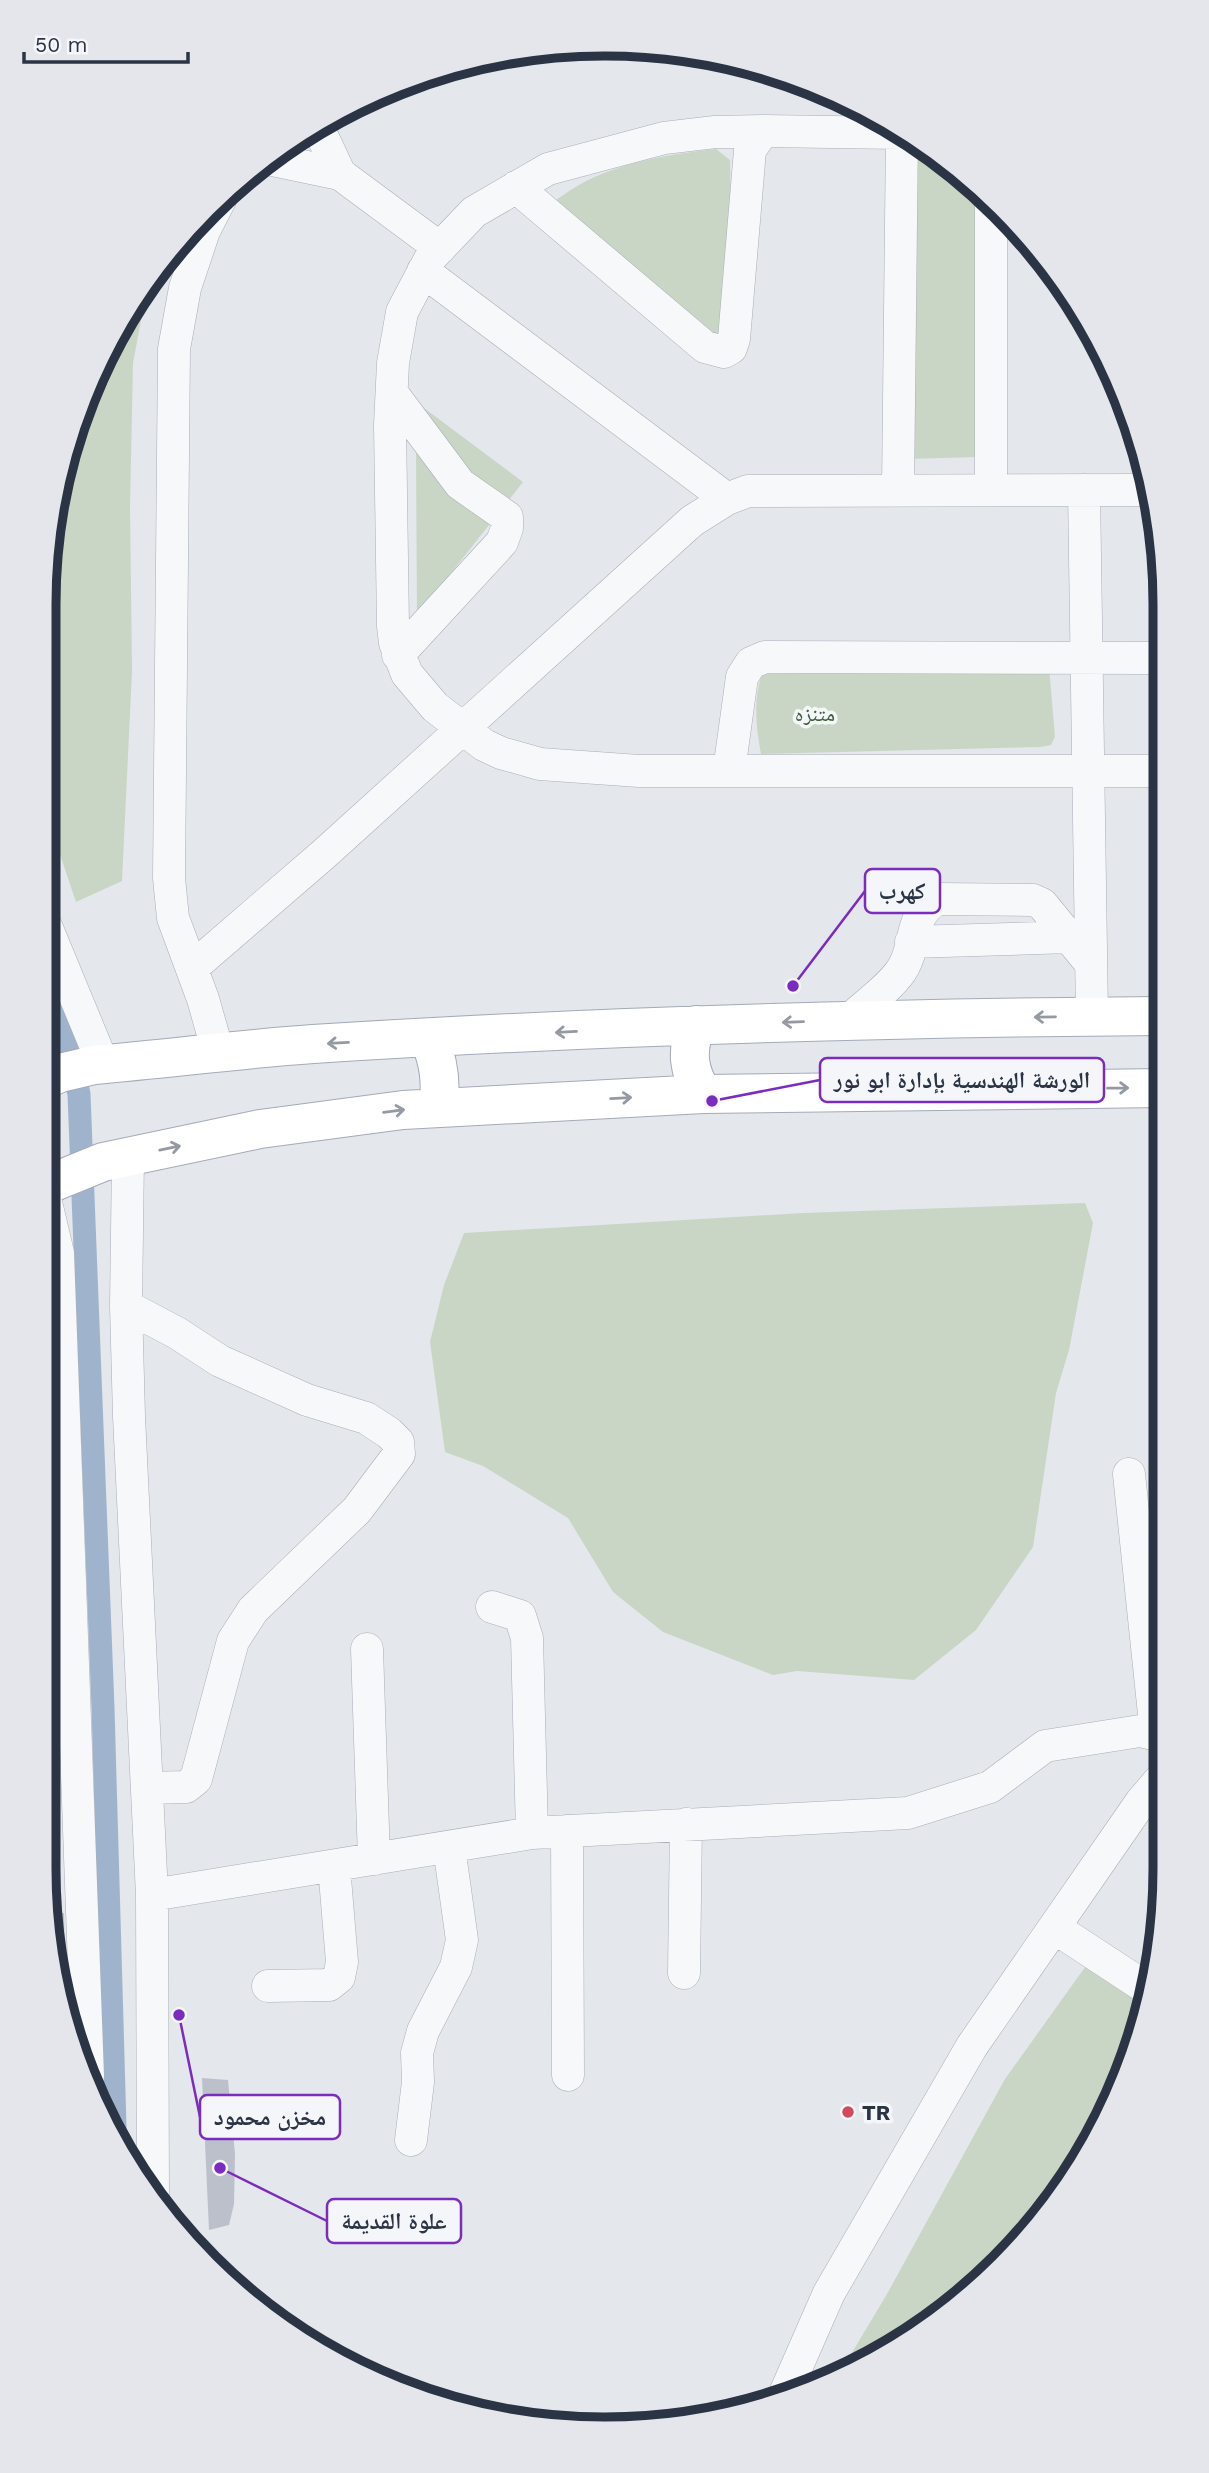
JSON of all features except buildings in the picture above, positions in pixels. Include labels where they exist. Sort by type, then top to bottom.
[{"type":"main road","points":[[75,1071],[218,1052],[429,1038],[849,1020],[1153,1016]]},
{"type":"main road","points":[[696,1025],[689,1053],[690,1068],[703,1094]]},
{"type":"main road","points":[[429,1038],[439,1065],[438,1108]]},
{"type":"main road","points":[[56,1183],[116,1160],[260,1129],[403,1110],[703,1094],[1153,1088]]},
{"type":"street","points":[[886,134],[763,131],[715,132],[664,138],[548,169],[474,212],[431,259],[402,312],[393,363],[393,613],[398,656],[407,674],[435,707],[461,729],[501,753],[540,764],[639,771],[1153,771]]},
{"type":"street","points":[[516,187],[705,347],[724,352],[731,348],[734,339],[750,150],[763,131]]},
{"type":"street","points":[[321,134],[340,174],[431,259],[727,499]]},
{"type":"street","points":[[898,490],[901,143]]},
{"type":"street","points":[[281,162],[340,174]]},
{"type":"street","points":[[991,216],[991,490]]},
{"type":"street","points":[[204,230],[185,288],[174,349],[169,878],[173,918],[204,999],[218,1052]]},
{"type":"street","points":[[392,393],[460,484],[507,517],[507,528],[502,541],[398,656]]},
{"type":"street","points":[[192,968],[324,854],[692,521],[727,499],[748,491],[1084,490],[1139,483]]},
{"type":"street","points":[[1084,490],[1092,1016]]},
{"type":"street","points":[[729,771],[743,677],[751,663],[765,657],[1153,658]]},
{"type":"street","points":[[849,1020],[896,977],[905,965],[918,917],[927,905],[937,899],[1033,900],[1042,904],[1091,964]]},
{"type":"street","points":[[911,942],[1070,937]]},
{"type":"street","points":[[56,978],[75,1071]]},
{"type":"street","points":[[116,1160],[126,1306],[152,1895],[153,2180]]},
{"type":"street","points":[[56,1230],[87,2050]]},
{"type":"street","points":[[126,1306],[177,1333],[220,1362],[307,1400],[366,1418],[398,1442],[399,1454],[356,1510],[253,1610],[233,1642],[196,1780],[186,1787],[147,1788]]},
{"type":"street","points":[[1129,1474],[1153,1676]]},
{"type":"street","points":[[492,1607],[520,1616],[527,1638],[532,1833]]},
{"type":"street","points":[[367,1649],[374,1859]]},
{"type":"street","points":[[152,1895],[532,1833],[908,1813],[990,1787],[1045,1746],[1133,1731],[1153,1734]]},
{"type":"street","points":[[789,2385],[829,2293],[972,2046],[1140,1802],[1153,1787]]},
{"type":"street","points":[[684,1973],[686,1824]]},
{"type":"street","points":[[567,1831],[568,2075]]},
{"type":"street","points":[[411,2140],[418,2082],[417,2053],[423,2031],[456,1967],[462,1940],[449,1847]]},
{"type":"street","points":[[268,1986],[329,1985],[339,1976],[342,1962],[334,1866]]},
{"type":"street","points":[[1055,1928],[1140,1984]]},
{"type":"green space","points":[[716,149],[730,160],[733,318],[721,340],[547,206],[579,185],[611,170],[663,157]]},
{"type":"green space","points":[[907,153],[916,153],[976,202],[977,457],[908,459]]},
{"type":"green space","points":[[143,307],[133,363],[130,507],[132,671],[122,881],[76,902],[56,843],[56,604],[61,533],[67,497],[85,428],[113,362]]},
{"type":"green space","points":[[420,405],[523,482],[417,616],[416,450]]},
{"type":"green space","name":"متنزه","points":[[1049,667],[1055,737],[1051,745],[761,754],[756,714],[762,674]]},
{"type":"green space","points":[[1085,1203],[1093,1223],[1069,1350],[1056,1393],[1033,1547],[976,1630],[914,1680],[797,1671],[773,1675],[663,1632],[613,1592],[568,1518],[483,1466],[445,1452],[430,1342],[444,1285],[464,1233],[803,1213]]},
{"type":"green space","points":[[1088,1963],[1138,1993],[1124,2045],[1096,2111],[1080,2143],[1040,2202],[992,2256],[938,2304],[879,2344],[848,2360],[887,2294],[1005,2079]]},
{"type":"waterway","points":[[56,1006],[66,1036],[79,1094],[103,1708],[115,2114]]},
{"type":"place","name":"كهرب","points":[[793,986]]},
{"type":"place","name":"الورشة الهندسية بإدارة ابو نور","points":[[712,1101]]},
{"type":"place","name":"مخزن محمود","points":[[179,2015]]},
{"type":"place","name":"TR","points":[[848,2112]]},
{"type":"place","name":"علوة القديمة","points":[[220,2168]]}]
